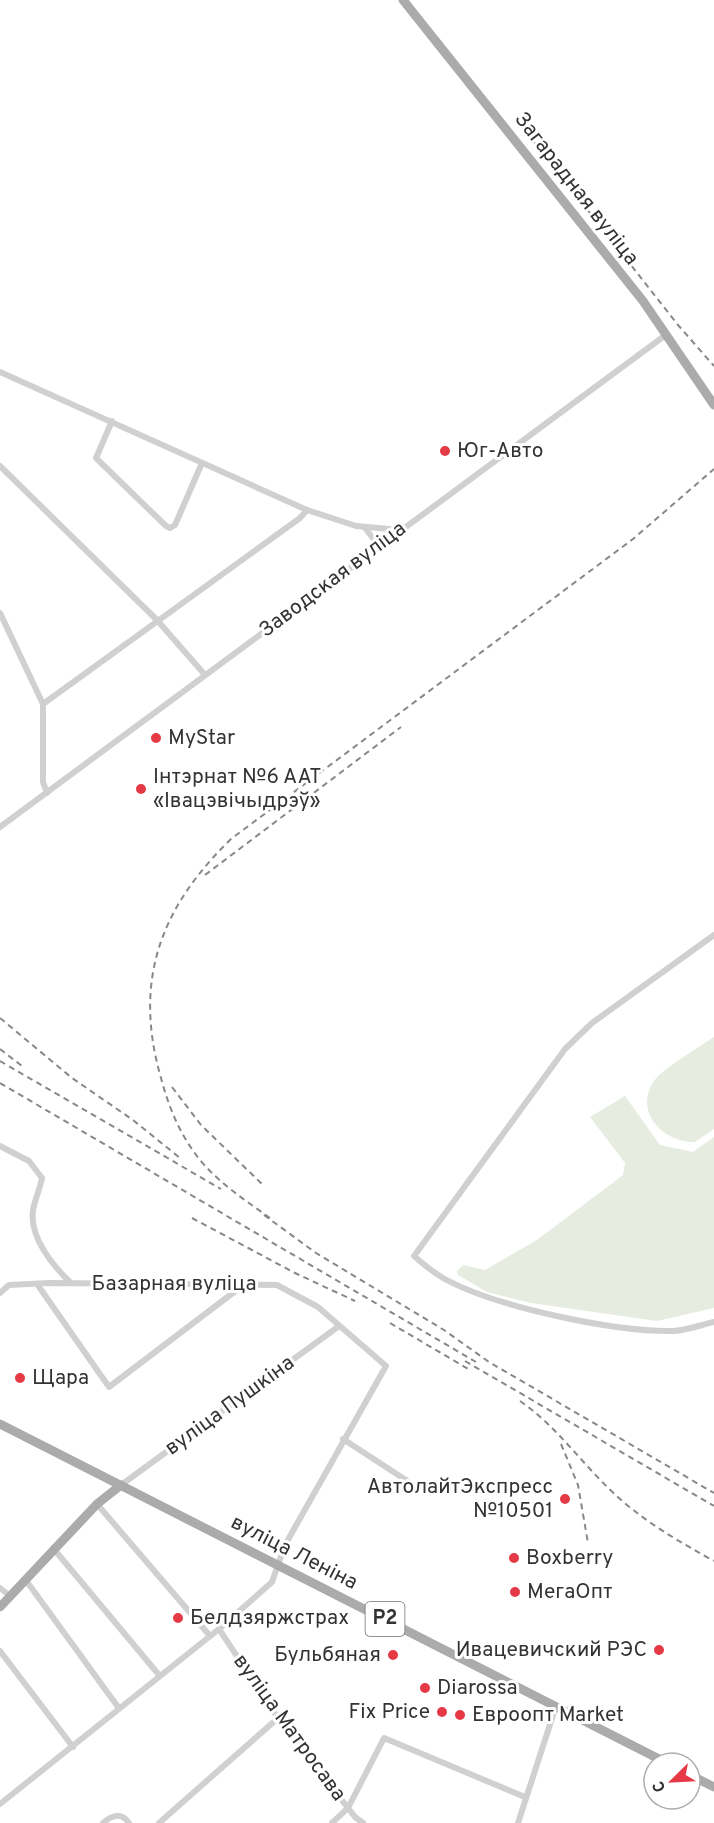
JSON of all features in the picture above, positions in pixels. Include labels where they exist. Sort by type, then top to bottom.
[{"type":"main road","name":"Загарадная вуліца","points":[[403,0],[667,334],[714,405]]},
{"type":"main road","name":"вуліца Леніна","points":[[0,1424],[644,1751]]},
{"type":"main road","points":[[0,1607],[53,1548],[97,1504],[121,1485]]},
{"type":"street","name":"Заводская вуліца","points":[[0,827],[667,334]]},
{"type":"street","points":[[0,372],[307,510],[365,528],[401,530]]},
{"type":"street","points":[[112,421],[96,459],[170,528],[175,525],[201,463]]},
{"type":"street","points":[[1,468],[157,620],[206,675]]},
{"type":"street","points":[[43,704],[300,518],[307,510]]},
{"type":"street","points":[[365,528],[379,546]]},
{"type":"street","points":[[0,613],[43,704],[43,782],[47,793]]},
{"type":"street","points":[[714,935],[592,1023],[565,1049],[414,1256],[442,1278],[476,1293],[521,1307],[641,1330],[676,1331],[714,1322]]},
{"type":"street","points":[[0,1146],[29,1161],[42,1178],[33,1210],[36,1234],[58,1271],[72,1283]]},
{"type":"street","name":"Базарная вуліца","points":[[0,1293],[9,1285],[72,1283],[277,1285],[290,1290],[318,1307],[386,1366],[343,1440]]},
{"type":"street","points":[[37,1284],[110,1387],[243,1285]]},
{"type":"street","name":"вуліца Пушкіна","points":[[121,1485],[339,1326]]},
{"type":"street","points":[[0,1804],[73,1747],[118,1707],[219,1629],[273,1582],[285,1545],[343,1440],[412,1484]]},
{"type":"street","points":[[97,1504],[210,1636]]},
{"type":"street","points":[[53,1548],[159,1676]]},
{"type":"street","points":[[25,1579],[118,1707]]},
{"type":"street","points":[[0,1588],[10,1596]]},
{"type":"street","name":"вуліца Матросава","points":[[219,1629],[278,1718],[348,1808],[363,1823]]},
{"type":"street","points":[[0,1651],[73,1747]]},
{"type":"street","points":[[518,1823],[556,1706]]},
{"type":"street","points":[[159,1823],[278,1718]]},
{"type":"street","points":[[332,1823],[348,1808],[384,1738],[525,1797]]},
{"type":"street","points":[[103,1823],[113,1816],[119,1816],[129,1823]]},
{"type":"shaded area","points":[[714,1037],[714,1129],[695,1142],[683,1141],[663,1131],[655,1124],[647,1104],[648,1093],[654,1081],[665,1070]]},
{"type":"shaded area","points":[[625,1096],[660,1145],[693,1152],[714,1137],[714,1308],[657,1321],[531,1303],[487,1292],[458,1275],[457,1271],[463,1265],[485,1270],[537,1240],[623,1175],[625,1163],[590,1117]]},
{"type":"railway","points":[[528,134],[678,325],[714,366]]},
{"type":"railway","points":[[270,1218],[224,1184],[200,1160],[176,1121],[161,1078],[153,1043],[150,1009],[152,978],[159,948],[170,919],[186,892],[206,865],[231,839],[633,539],[714,469]]},
{"type":"railway","points":[[205,875],[401,727]]},
{"type":"railway","points":[[0,1018],[72,1078],[133,1120],[180,1158]]},
{"type":"railway","points":[[0,1049],[22,1066]]},
{"type":"railway","points":[[0,1061],[221,1189]]},
{"type":"railway","points":[[0,1083],[476,1362]]},
{"type":"railway","points":[[172,1087],[201,1125],[264,1186]]},
{"type":"railway","points":[[264,1215],[316,1253],[444,1330],[489,1362],[714,1493]]},
{"type":"railway","points":[[192,1218],[295,1273],[355,1301]]},
{"type":"railway","points":[[390,1323],[470,1370]]},
{"type":"railway","points":[[465,1361],[714,1506]]},
{"type":"railway","points":[[520,1401],[547,1423],[606,1486],[630,1507],[665,1532],[714,1561]]},
{"type":"railway","points":[[561,1444],[578,1485],[588,1543]]},
{"type":"place","name":"Юг-Авто","points":[[445,451]]},
{"type":"place","name":"MyStar","points":[[156,738]]},
{"type":"place","name":"Інтэрнат №6 ААТ «Івацэвічыдрэў»","points":[[141,789]]},
{"type":"place","name":"Щара","points":[[20,1378]]},
{"type":"place","name":"АвтолайтЭкспресс №10501","points":[[565,1499]]},
{"type":"place","name":"Boxberry","points":[[514,1558]]},
{"type":"place","name":"МегаОпт","points":[[515,1592]]},
{"type":"place","name":"Белдзяржстрах","points":[[178,1618]]},
{"type":"place","name":"Ивацевичский РЭС","points":[[659,1650]]},
{"type":"place","name":"Бульбяная","points":[[393,1655]]},
{"type":"place","name":"Diarossa","points":[[425,1688]]},
{"type":"place","name":"Fix Price","points":[[442,1712]]},
{"type":"place","name":"Евроопт Market","points":[[460,1715]]}]
